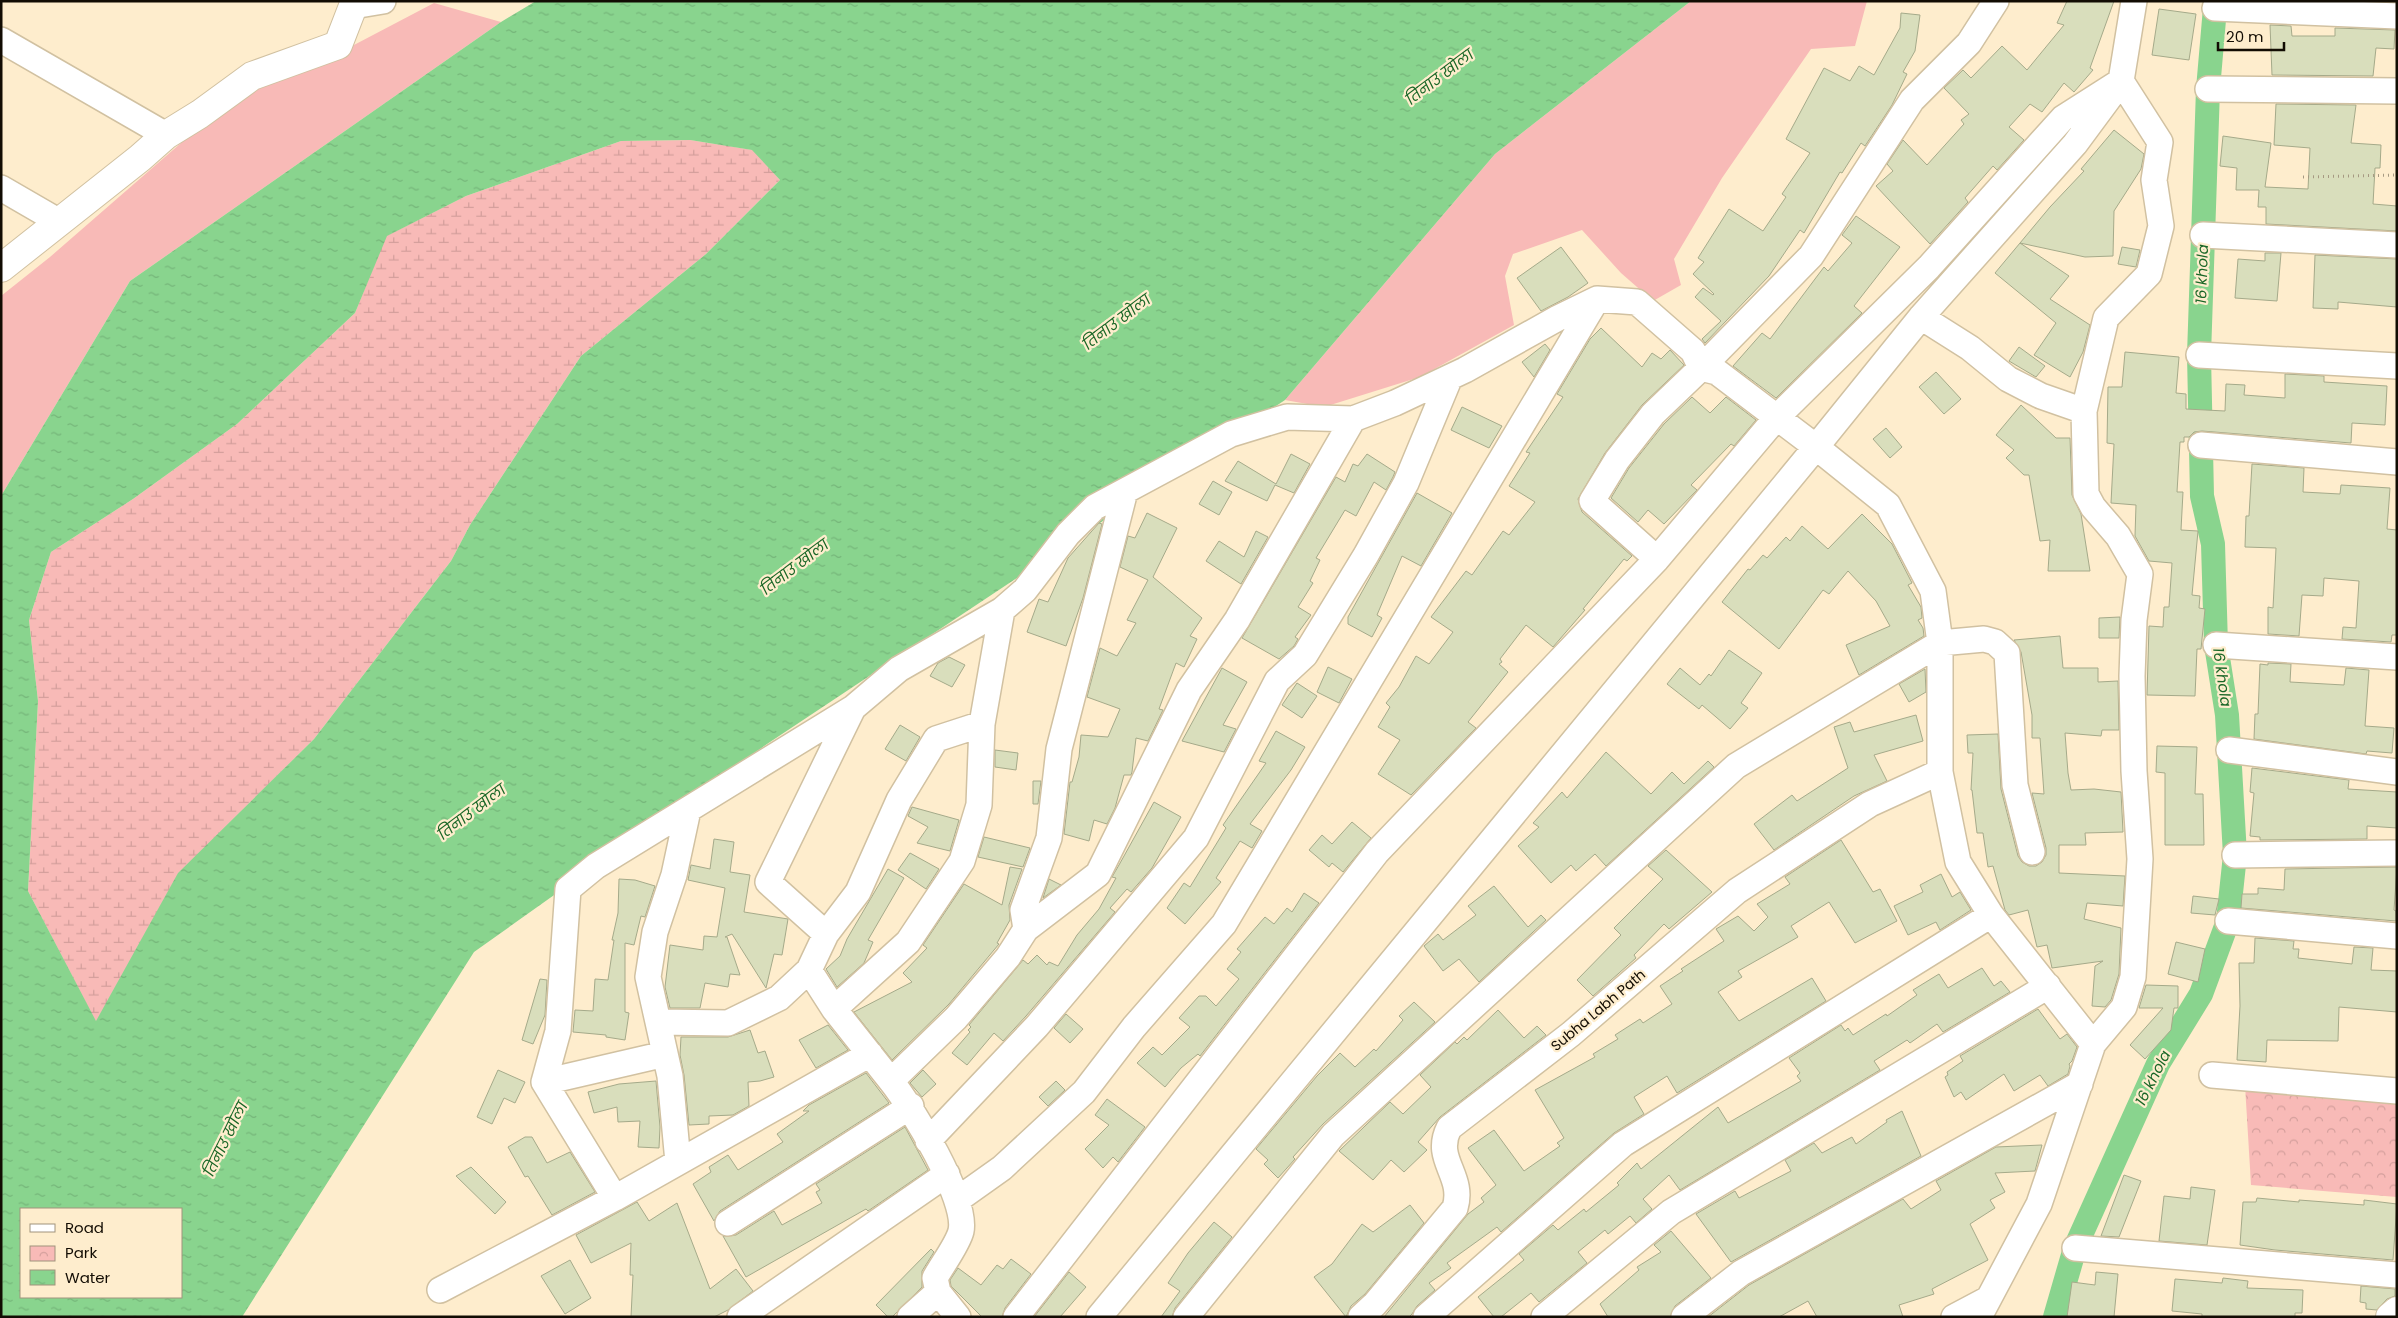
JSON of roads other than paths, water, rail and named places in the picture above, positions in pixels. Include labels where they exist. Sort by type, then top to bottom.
[{"type":"main road","points":[[1,268],[140,158],[166,135],[200,114],[252,76],[338,45],[354,4]]},
{"type":"main road","points":[[2390,1317],[2397,1311]]},
{"type":"street","points":[[354,4],[383,1]]},
{"type":"street","points":[[1657,559],[1592,501],[1617,460],[1653,414],[1811,256],[1912,100],[1969,43],[1996,1]]},
{"type":"street","points":[[1099,1317],[1921,317],[2075,144],[2121,81],[2134,1]]},
{"type":"street","points":[[2215,8],[2397,16]]},
{"type":"street","points":[[1,40],[166,135]]},
{"type":"street","points":[[1954,1317],[1984,1308],[2039,1204],[2094,1044],[2124,1007],[2133,977],[2140,859],[2134,771],[2132,676],[2134,620],[2140,574],[2118,536],[2093,507],[2086,494],[2084,411],[2106,318],[2149,274],[2161,226],[2154,180],[2160,142],[2121,81]]},
{"type":"street","points":[[1016,1317],[1377,852],[1657,559],[1776,418],[1929,267],[2063,118],[2121,81]]},
{"type":"street","points":[[2208,89],[2397,91]]},
{"type":"street","points":[[1,188],[58,221]]},
{"type":"street","points":[[2203,235],[2397,245]]},
{"type":"street","points":[[615,1198],[544,1082],[558,1031],[568,890],[596,866],[853,708],[900,669],[1002,610],[1025,590],[1068,534],[1095,507],[1231,434],[1287,417],[1352,419],[1395,403],[1450,377],[1597,299],[1637,302],[1693,351],[1701,368]]},
{"type":"street","points":[[957,1200],[1002,1168],[1084,1092],[1134,1028],[1224,924],[1597,299]]},
{"type":"street","points":[[1921,317],[1970,348],[2008,379],[2041,396],[2084,411]]},
{"type":"street","points":[[2199,355],[2397,366]]},
{"type":"street","points":[[1701,368],[1717,372],[1816,447],[1888,505],[1933,591],[1940,643],[1940,772],[1958,862],[1991,915],[2094,1044]]},
{"type":"street","points":[[928,1140],[1037,1026],[1196,838],[1277,681],[1305,655],[1366,555],[1406,483],[1450,377]]},
{"type":"street","points":[[891,1080],[956,1018],[1008,957],[1026,929],[1098,874],[1189,690],[1237,620],[1352,419]]},
{"type":"street","points":[[2201,445],[2397,462]]},
{"type":"street","points":[[1026,929],[1023,910],[1049,838],[1058,749],[1125,491]]},
{"type":"street","points":[[834,1009],[908,942],[962,861],[979,804],[982,724],[1002,610]]},
{"type":"street","points":[[1186,1317],[1334,1135],[1736,766],[1940,643],[1984,639],[1996,642],[2007,653],[2015,785],[2032,852]]},
{"type":"street","points":[[2216,645],[2397,657]]},
{"type":"street","points":[[826,934],[768,882],[853,708]]},
{"type":"street","points":[[658,1022],[728,1023],[779,998],[809,970],[826,934],[858,892],[899,800],[936,739],[982,724]]},
{"type":"street","points":[[2229,750],[2397,772]]},
{"type":"street","name":"Subha Labh Path","points":[[1362,1317],[1455,1208],[1458,1189],[1445,1154],[1443,1140],[1449,1128],[1571,1034],[1737,891],[1870,804],[1940,772]]},
{"type":"street","points":[[678,1162],[670,1076],[648,977],[655,932],[674,875],[688,810]]},
{"type":"street","points":[[2235,855],[2397,853]]},
{"type":"street","points":[[1426,1317],[1623,1144],[1991,915]]},
{"type":"street","points":[[2228,921],[2397,936]]},
{"type":"street","points":[[809,970],[834,1009],[911,1106],[947,1174],[957,1200],[961,1230],[935,1278],[938,1292],[958,1317]]},
{"type":"street","points":[[1544,1317],[1671,1212],[2048,986]]},
{"type":"street","points":[[544,1082],[665,1054]]},
{"type":"street","points":[[440,1290],[615,1198],[870,1054]]},
{"type":"street","points":[[2212,1075],[2397,1091]]},
{"type":"street","points":[[1684,1317],[1741,1273],[2080,1084]]},
{"type":"street","points":[[728,1223],[911,1106]]},
{"type":"street","points":[[740,1317],[947,1174]]},
{"type":"street","points":[[2075,1248],[2397,1275]]},
{"type":"street","points":[[910,1317],[938,1292]]},
{"type":"water","name":"तिनाउ खोला","points":[[536,1],[1691,1],[1495,154],[1285,400],[767,744],[474,952],[242,1317],[1,1317],[1,496],[130,281],[501,22]],"holes":[[[690,140],[752,150],[780,180],[706,254],[581,356],[470,525],[451,561],[314,739],[178,873],[96,1021],[28,891],[38,701],[29,620],[51,552],[133,499],[237,424],[355,313],[387,236],[466,196],[621,141]]]},
{"type":"waterway","name":"16 khola","points":[[2055,1317],[2075,1248],[2158,1064],[2201,994],[2228,921],[2235,855],[2227,715],[2216,645],[2213,544],[2202,496],[2199,355],[2208,89],[2215,8],[2218,1]]}]
